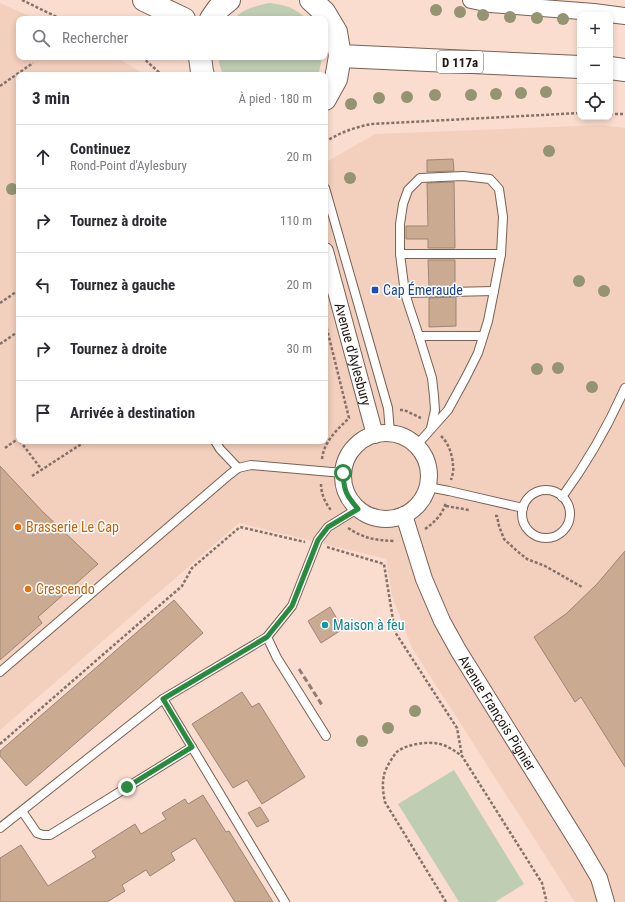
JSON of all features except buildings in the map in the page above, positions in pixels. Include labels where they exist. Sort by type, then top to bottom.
[{"type":"main road","points":[[144,0],[178,16]]},
{"type":"main road","points":[[213,16],[218,9],[229,0]]},
{"type":"main road","points":[[311,0],[326,16]]},
{"type":"main road","points":[[328,19],[336,32],[340,56],[336,79],[328,94]]},
{"type":"main road","name":"D 117a","points":[[340,56],[577,67]]},
{"type":"main road","points":[[200,60],[202,72]]},
{"type":"main road","points":[[613,68],[625,70]]},
{"type":"street","points":[[471,0],[490,4],[594,12],[625,16]]},
{"type":"street","name":"Avenue d'Aylesbury","points":[[328,262],[368,412],[382,434]]},
{"type":"street","points":[[382,434],[404,437],[416,446],[425,458],[429,472],[428,487],[423,499],[415,508],[404,515],[392,519],[380,519],[368,515],[358,509],[349,498],[344,486],[343,473],[346,460],[353,448],[363,440],[382,434]]},
{"type":"street","name":"Avenue François Pignier","points":[[404,515],[424,578],[442,621],[454,644],[582,849],[599,878],[606,902]]},
{"type":"lane","points":[[416,446],[448,410],[478,353],[488,321],[501,254],[503,217],[499,189],[490,179],[463,176],[420,178],[408,190],[402,204],[400,254],[405,293],[432,378],[434,410],[431,428]]},
{"type":"lane","points":[[328,198],[388,408],[382,434]]},
{"type":"lane","points":[[400,254],[501,254]]},
{"type":"lane","points":[[405,293],[494,291]]},
{"type":"lane","points":[[419,336],[483,336]]},
{"type":"lane","points":[[562,497],[595,447],[625,388]]},
{"type":"lane","points":[[217,444],[238,468]]},
{"type":"lane","points":[[0,672],[238,468],[251,465],[343,473]]},
{"type":"lane","points":[[428,487],[523,508]]},
{"type":"lane","points":[[551,491],[562,497],[569,507],[570,515],[568,525],[563,532],[556,536],[542,538],[528,530],[522,515],[523,508],[535,493],[551,491]]},
{"type":"lane","points":[[0,828],[163,699],[267,637],[292,606],[318,540],[328,527],[358,509]]},
{"type":"lane","points":[[267,637],[277,658],[326,736]]},
{"type":"lane","points":[[163,699],[285,902]]},
{"type":"lane","points":[[22,811],[37,833],[43,836],[50,835],[192,747]]},
{"type":"path","points":[[22,0],[55,16]]},
{"type":"path","points":[[145,60],[159,72]]},
{"type":"path","points":[[20,72],[33,63]]},
{"type":"path","points":[[0,86],[16,75]]},
{"type":"path","points":[[328,140],[333,136],[359,126],[372,124],[577,113]]},
{"type":"path","points":[[613,114],[625,114]]},
{"type":"path","points":[[0,303],[16,292]]},
{"type":"path","points":[[0,344],[16,333]]},
{"type":"path","points":[[388,408],[404,410],[420,417],[444,439],[452,455],[454,468],[446,506],[435,522],[411,537],[394,541]]},
{"type":"path","points":[[349,418],[368,412]]},
{"type":"path","points":[[4,448],[16,441]]},
{"type":"path","points":[[23,444],[42,470]]},
{"type":"path","points":[[32,476],[81,444]]},
{"type":"path","points":[[446,506],[475,512]]},
{"type":"path","points":[[490,514],[497,516],[504,539],[527,559],[545,566],[582,587]]},
{"type":"path","points":[[0,744],[182,586],[192,568],[240,527],[316,544],[384,564],[395,632],[457,728],[462,756],[542,883],[546,902]]},
{"type":"path","points":[[446,902],[386,802],[382,788],[384,773],[397,751],[423,742],[441,744],[462,756]]},
{"type":"shaded area","name":"Cap Émeraude","points":[[0,3],[29,16],[16,16],[16,60],[121,60],[141,72],[16,72],[16,444],[328,444],[328,161],[375,134],[602,125],[625,128],[625,902],[575,902],[412,648],[392,596],[386,559],[239,523],[0,730]]},
{"type":"green space","points":[[269,3],[280,5],[289,7],[303,16],[237,16],[245,10]]},
{"type":"green space","points":[[219,60],[321,60],[319,72],[222,72]]},
{"type":"green space","points":[[454,770],[524,884],[495,902],[459,902],[398,804]]},
{"type":"railway","points":[[299,669],[322,705]]},
{"type":"place","name":"Cap Émeraude","points":[[375,290]]},
{"type":"place","name":"Brasserie Le Cap","points":[[18,527]]},
{"type":"place","name":"Crescendo","points":[[28,589]]},
{"type":"place","name":"Maison à feu","points":[[325,625]]},
{"type":"route","points":[[127,787],[192,747],[163,699],[267,637],[292,606],[318,540],[328,527],[358,509],[349,498],[344,486],[343,473]]}]
